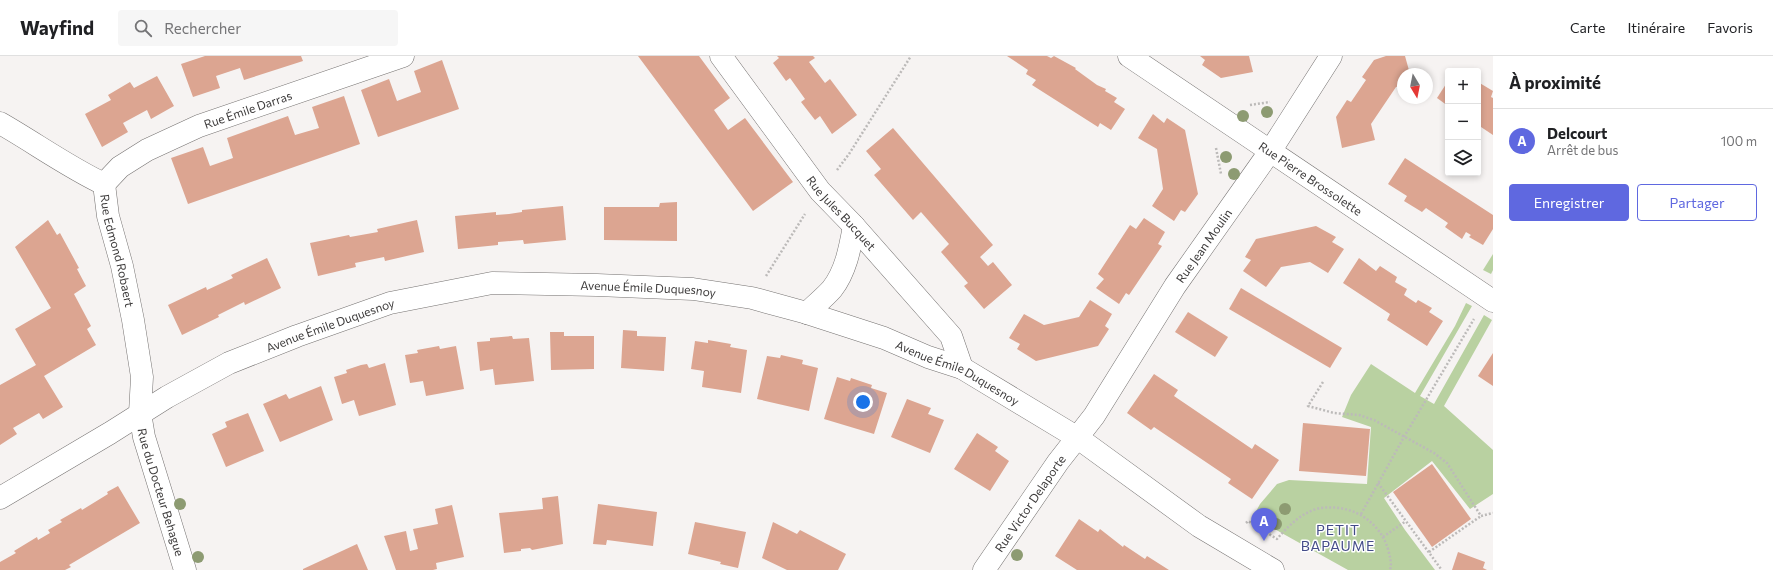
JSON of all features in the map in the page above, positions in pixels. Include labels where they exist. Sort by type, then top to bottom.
[{"type":"street","name":"Rue Émile Darras","points":[[104,184],[120,167],[140,154],[199,126],[402,56]]},
{"type":"street","name":"Rue Jules Bucquet","points":[[721,56],[820,192],[854,226],[951,336],[962,368]]},
{"type":"street","name":"Rue Pierre Brossolette","points":[[1129,56],[1271,150],[1489,298]]},
{"type":"street","name":"Rue Jean Moulin","points":[[1078,438],[1094,416],[1175,286],[1271,150],[1331,56]]},
{"type":"street","name":"Rue Edmond Robaert","points":[[0,123],[38,145],[80,173],[104,184],[108,216],[122,266],[133,320],[142,377],[140,413]]},
{"type":"street","points":[[807,313],[832,288],[842,271],[849,251],[854,226]]},
{"type":"street","name":"Avenue Émile Duquesnoy","points":[[0,498],[110,433],[140,413],[229,363],[297,336],[390,303],[492,283],[693,289],[752,298],[807,313],[884,338],[928,357],[962,368],[1078,438],[1199,526],[1273,570]]},
{"type":"street","name":"Rue du Docteur Behague","points":[[140,413],[144,437],[185,570]]},
{"type":"street","name":"Rue Victor Delaporte","points":[[984,570],[1058,462],[1078,438]]},
{"type":"path","points":[[752,298],[820,192],[849,154],[911,56]]},
{"type":"path","points":[[1361,514],[1404,436],[1489,298]]},
{"type":"path","points":[[1323,382],[1308,406],[1334,413],[1359,416],[1374,420],[1434,453],[1447,463],[1482,516]]},
{"type":"path","points":[[1378,484],[1441,569]]},
{"type":"path","points":[[1230,545],[1248,521],[1277,539],[1291,524],[1307,514],[1320,508],[1340,508],[1361,514],[1373,522],[1383,537],[1392,564],[1390,570]]},
{"type":"path","points":[[1428,552],[1482,516],[1493,513]]},
{"type":"path","points":[[1383,537],[1406,521]]},
{"type":"green space","points":[[1493,254],[1493,270],[1491,274],[1483,270]]},
{"type":"green space","points":[[1466,303],[1472,306],[1420,396],[1434,404],[1484,315],[1492,320],[1444,406],[1493,450],[1493,494],[1470,509],[1432,461],[1384,498],[1405,530],[1435,570],[1348,570],[1253,517],[1260,504],[1277,484],[1289,480],[1367,484],[1371,427],[1342,417],[1351,395],[1371,364],[1415,393],[1455,326]]},
{"type":"building","points":[[205,56],[301,56],[303,61],[244,80],[240,68],[216,76],[220,88],[193,97],[181,64]]},
{"type":"building","points":[[638,56],[699,56],[730,98],[714,110],[728,130],[745,118],[793,182],[753,211]]},
{"type":"building","points":[[777,56],[813,56],[815,58],[809,62],[825,83],[830,79],[857,115],[832,134],[820,116],[815,120],[801,102],[805,99],[790,78],[786,81],[773,63],[779,58]]},
{"type":"building","points":[[1007,56],[1047,56],[1051,58],[1054,56],[1076,68],[1075,69],[1097,85],[1106,89],[1105,91],[1117,98],[1114,102],[1125,109],[1111,130],[1100,123],[1098,127],[1032,85],[1036,80],[1026,74],[1028,70]]},
{"type":"building","points":[[1200,56],[1249,56],[1253,72],[1221,78],[1202,65],[1205,60]]},
{"type":"building","points":[[1386,56],[1405,56],[1408,68],[1397,68],[1397,87],[1371,124],[1375,140],[1342,148],[1336,117],[1347,100],[1351,102],[1366,80],[1362,77],[1374,60]]},
{"type":"building","points":[[442,60],[459,109],[378,137],[361,90],[389,79],[397,101],[421,92],[414,71]]},
{"type":"building","points":[[157,76],[174,106],[151,119],[147,110],[123,123],[128,132],[102,147],[85,114],[111,100],[108,95],[130,82],[134,88]]},
{"type":"building","points":[[1481,84],[1493,91],[1491,97],[1493,98],[1493,135],[1481,127]]},
{"type":"building","points":[[1445,86],[1445,104],[1437,98]]},
{"type":"building","points":[[344,96],[360,144],[188,204],[171,158],[203,147],[210,166],[233,158],[227,138],[288,116],[295,135],[319,128],[312,107]]},
{"type":"building","points":[[1153,114],[1164,123],[1167,118],[1185,130],[1198,194],[1185,212],[1181,210],[1174,221],[1152,206],[1163,189],[1157,149],[1138,138]]},
{"type":"building","points":[[893,128],[993,245],[980,257],[988,266],[993,262],[1012,285],[984,309],[964,286],[968,283],[941,252],[949,244],[921,212],[913,220],[874,175],[881,169],[866,151]]},
{"type":"building","points":[[1405,158],[1493,215],[1493,229],[1483,245],[1469,237],[1471,235],[1466,232],[1462,239],[1445,227],[1448,223],[1426,208],[1422,212],[1404,201],[1407,196],[1388,184]]},
{"type":"building","points":[[677,202],[677,241],[604,240],[604,207],[659,207],[660,203]]},
{"type":"building","points":[[563,206],[566,240],[524,244],[523,240],[498,242],[498,245],[458,249],[455,216],[496,212],[496,215],[509,214],[522,212],[522,210]]},
{"type":"building","points":[[1144,218],[1165,232],[1158,244],[1162,246],[1129,295],[1126,293],[1119,304],[1096,288],[1104,279],[1098,274],[1130,225],[1136,229]]},
{"type":"building","points":[[48,220],[57,235],[60,233],[79,268],[77,269],[86,286],[74,294],[91,326],[87,329],[96,345],[44,376],[63,407],[43,419],[39,413],[13,428],[17,434],[0,445],[0,385],[36,365],[15,329],[51,308],[15,247]]},
{"type":"building","points":[[417,220],[424,252],[385,261],[384,257],[355,263],[356,267],[318,276],[310,243],[349,235],[350,237],[378,232],[377,229]]},
{"type":"building","points":[[1316,226],[1336,237],[1332,242],[1344,249],[1328,273],[1310,262],[1281,267],[1266,287],[1243,271],[1251,260],[1245,257],[1256,239]]},
{"type":"building","points":[[267,258],[281,288],[245,305],[244,302],[218,315],[219,317],[182,335],[168,305],[206,287],[207,290],[233,278],[231,275]]},
{"type":"building","points":[[1359,258],[1376,271],[1380,266],[1397,277],[1395,282],[1407,289],[1404,295],[1416,303],[1418,300],[1432,308],[1429,312],[1443,321],[1427,346],[1387,320],[1390,314],[1343,283]]},
{"type":"building","points":[[1241,288],[1342,348],[1330,368],[1229,309]]},
{"type":"building","points":[[1090,300],[1112,314],[1105,326],[1109,329],[1098,346],[1036,361],[1017,349],[1020,344],[1009,338],[1024,314],[1044,325],[1079,317]]},
{"type":"building","points":[[1188,312],[1228,337],[1215,357],[1175,332]]},
{"type":"building","points":[[623,330],[637,331],[637,336],[666,337],[664,371],[621,368]]},
{"type":"building","points":[[550,332],[564,332],[564,336],[594,336],[594,369],[551,370]]},
{"type":"building","points":[[512,336],[513,339],[529,338],[534,381],[495,385],[493,369],[480,371],[477,342],[490,341],[490,338]]},
{"type":"building","points":[[708,340],[731,344],[730,347],[747,350],[741,393],[702,387],[704,371],[691,369],[695,341],[708,343]]},
{"type":"building","points":[[439,346],[440,349],[456,346],[464,389],[426,396],[423,381],[410,383],[405,355],[418,353],[417,350]]},
{"type":"building","points":[[1493,353],[1493,386],[1478,376]]},
{"type":"building","points":[[781,355],[803,360],[802,364],[818,368],[809,411],[757,399],[767,356],[780,358]]},
{"type":"building","points":[[385,363],[396,405],[359,416],[354,400],[342,404],[334,377],[347,373],[346,370],[361,365],[367,364],[369,368]]},
{"type":"building","points":[[1154,374],[1178,390],[1174,396],[1252,449],[1255,444],[1279,460],[1252,499],[1228,483],[1231,479],[1154,427],[1151,430],[1127,413]]},
{"type":"building","points":[[837,377],[850,381],[851,378],[872,385],[871,388],[887,393],[874,434],[824,419]]},
{"type":"building","points":[[321,386],[333,420],[280,442],[263,404],[286,394],[289,399]]},
{"type":"building","points":[[907,399],[931,408],[928,414],[944,420],[930,453],[891,437]]},
{"type":"building","points":[[248,413],[264,451],[226,467],[212,434],[227,427],[225,422]]},
{"type":"building","points":[[1303,423],[1370,429],[1366,476],[1299,471]]},
{"type":"building","points":[[977,433],[998,447],[995,451],[1009,461],[990,491],[954,469]]},
{"type":"building","points":[[1432,464],[1471,519],[1432,547],[1393,492]]},
{"type":"building","points":[[118,486],[140,523],[69,565],[71,567],[65,570],[0,570],[0,562],[16,553],[14,551],[37,537],[38,540],[50,533],[48,530],[62,522],[60,520],[81,508],[82,510]]},
{"type":"building","points":[[558,496],[563,544],[532,550],[530,548],[521,549],[521,551],[504,553],[499,513],[543,509],[542,498]]},
{"type":"building","points":[[598,504],[657,512],[653,546],[607,540],[606,545],[593,544]]},
{"type":"building","points":[[452,505],[464,557],[436,563],[437,569],[433,570],[396,570],[384,536],[406,531],[410,551],[418,549],[413,529],[438,524],[435,509]]},
{"type":"building","points":[[1079,519],[1098,532],[1100,529],[1123,547],[1124,545],[1145,559],[1147,556],[1169,570],[1077,570],[1055,556]]},
{"type":"building","points":[[695,522],[746,532],[738,568],[688,554]]},
{"type":"building","points":[[773,522],[797,534],[800,530],[846,554],[838,570],[787,570],[762,558]]},
{"type":"building","points":[[357,544],[368,570],[303,570],[303,569]]},
{"type":"building","points":[[1458,552],[1485,562],[1483,568],[1487,570],[1452,570]]},
{"type":"place","name":"Delcourt","points":[[1264,541]]},
{"type":"district","name":"PETIT BAPAUME","points":[[1338,538]]}]
